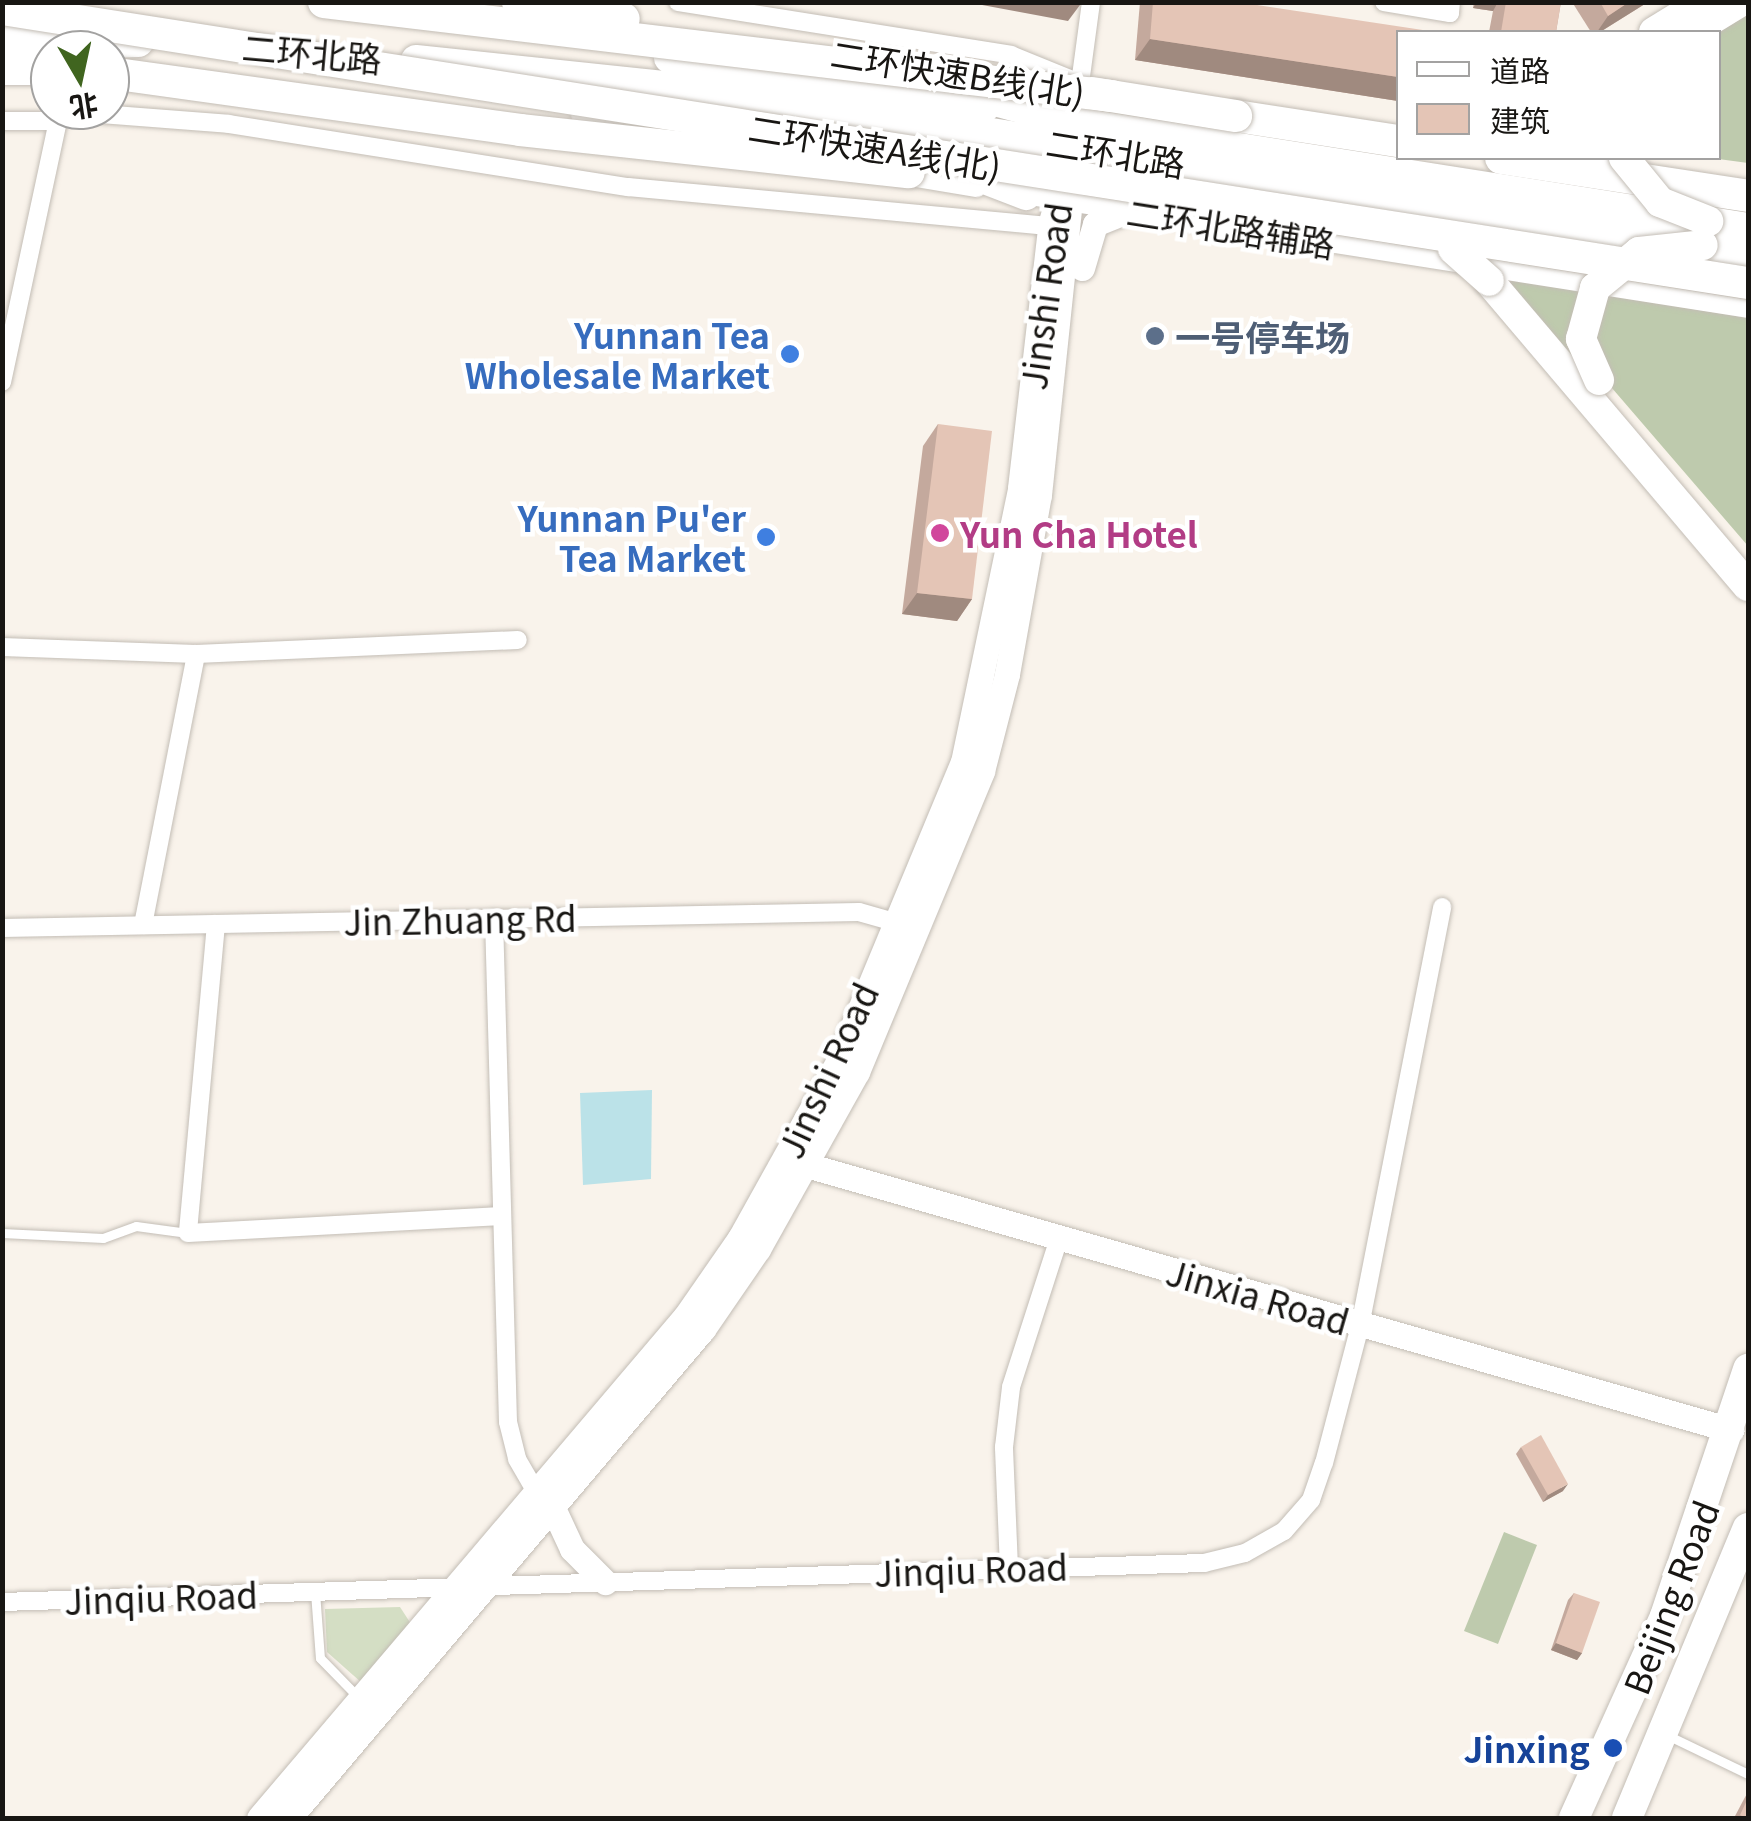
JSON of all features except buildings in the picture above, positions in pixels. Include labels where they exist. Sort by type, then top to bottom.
[{"type":"highway","points":[[324,2],[1112,96]]},
{"type":"highway","points":[[469,2],[812,82],[899,77],[1074,134]]},
{"type":"highway","name":"二环快速B线(北)","points":[[518,2],[1396,141]]},
{"type":"highway","name":"二环快速A线(北)","points":[[2,9],[1748,283]]},
{"type":"highway","points":[[2,46],[116,40],[244,46]]},
{"type":"highway","points":[[2,69],[30,69]]},
{"type":"highway","points":[[130,76],[578,137],[1222,200]]},
{"type":"highway","points":[[1515,160],[1748,196]]},
{"type":"main road","name":"二环北路","points":[[315,2],[812,82],[1074,134],[1705,233],[1748,252]]},
{"type":"main road","points":[[1657,30],[1703,2]]},
{"type":"main road","points":[[1694,30],[1740,2]]},
{"type":"main road","name":"二环北路","points":[[2,27],[812,82]]},
{"type":"main road","points":[[899,77],[975,66],[1072,81]]},
{"type":"main road","points":[[812,82],[853,117],[979,182],[1026,195]]},
{"type":"main road","points":[[1330,174],[1396,159]]},
{"type":"main road","points":[[1626,160],[1660,202],[1705,233]]},
{"type":"main road","points":[[1330,174],[1453,249],[1488,280],[1748,586]]},
{"type":"main road","name":"二环北路","points":[[1705,233],[1748,228]]},
{"type":"main road","points":[[1705,233],[1640,252],[1595,288],[1582,339],[1599,380],[1748,556]]},
{"type":"main road","name":"Beijing Road","points":[[1574,1818],[1665,1616],[1748,1370]]},
{"type":"main road","name":"Beijing Road","points":[[1627,1818],[1746,1546]]},
{"type":"street","points":[[678,2],[1012,55],[1072,81],[1396,132]]},
{"type":"street","points":[[1074,134],[1072,81],[1091,2]]},
{"type":"street","points":[[1384,2],[1450,13],[1451,2]]},
{"type":"street","name":"二环北路辅路","points":[[244,46],[355,64],[763,154],[1748,309]]},
{"type":"street","points":[[130,114],[628,186],[1051,226]]},
{"type":"street","points":[[2,120],[30,120]]},
{"type":"street","points":[[2,382],[10,314],[56,130]]},
{"type":"street","name":"Jinshi Road","points":[[289,1818],[483,1589],[797,1162],[838,1062],[986,756],[1013,641],[1048,423],[1064,201],[1074,134]]},
{"type":"street","points":[[1573,160],[1748,187]]},
{"type":"street","name":"Jinshi Road","points":[[904,925],[963,762],[984,667],[1020,488],[1051,226],[1064,201]]},
{"type":"street","points":[[1048,423],[1068,374],[1086,240],[1102,218],[1126,211]]},
{"type":"street","points":[[2,647],[196,654],[518,640]]},
{"type":"street","points":[[143,925],[196,654]]},
{"type":"street","name":"Jinqiu Road","points":[[2,1602],[1204,1564],[1245,1553],[1284,1531],[1311,1500],[1360,1326],[1442,907]]},
{"type":"street","name":"Jin Zhuang Rd","points":[[2,928],[860,912],[904,925]]},
{"type":"street","points":[[494,918],[508,1422],[516,1459],[545,1500],[572,1550],[605,1582]]},
{"type":"street","points":[[216,924],[188,1233],[502,1216]]},
{"type":"street","name":"Jinxia Road","points":[[797,1162],[1730,1430]]},
{"type":"street","points":[[1010,1568],[1004,1447],[1011,1387],[1060,1238]]},
{"type":"street","name":"Jinshi Road","points":[[259,1818],[362,1701],[455,1586],[545,1500]]},
{"type":"lane","points":[[2,1234],[103,1238],[136,1226],[188,1233]]},
{"type":"lane","points":[[315,1592],[320,1658],[362,1701]]},
{"type":"lane","points":[[1666,1734],[1748,1774]]},
{"type":"green space","points":[[1748,3],[1748,163],[1721,159],[1720,30]]},
{"type":"green space","points":[[1504,278],[1748,318],[1748,546],[1599,373],[1568,359]]},
{"type":"green space","points":[[1504,1532],[1537,1545],[1498,1644],[1464,1631]]},
{"type":"green space","points":[[400,1607],[413,1627],[362,1683],[327,1652],[325,1609]]},
{"type":"water","points":[[652,1090],[651,1179],[583,1185],[580,1093]]},
{"type":"place","name":"一号停车场","points":[[1155,336]]},
{"type":"place","name":"Yunnan Tea Wholesale Market","points":[[790,354]]},
{"type":"place","name":"Yun Cha Hotel","points":[[940,533]]},
{"type":"place","name":"Yunnan Pu'er Tea Market","points":[[766,537]]},
{"type":"place","name":"Jinxing","points":[[1613,1748]]}]
